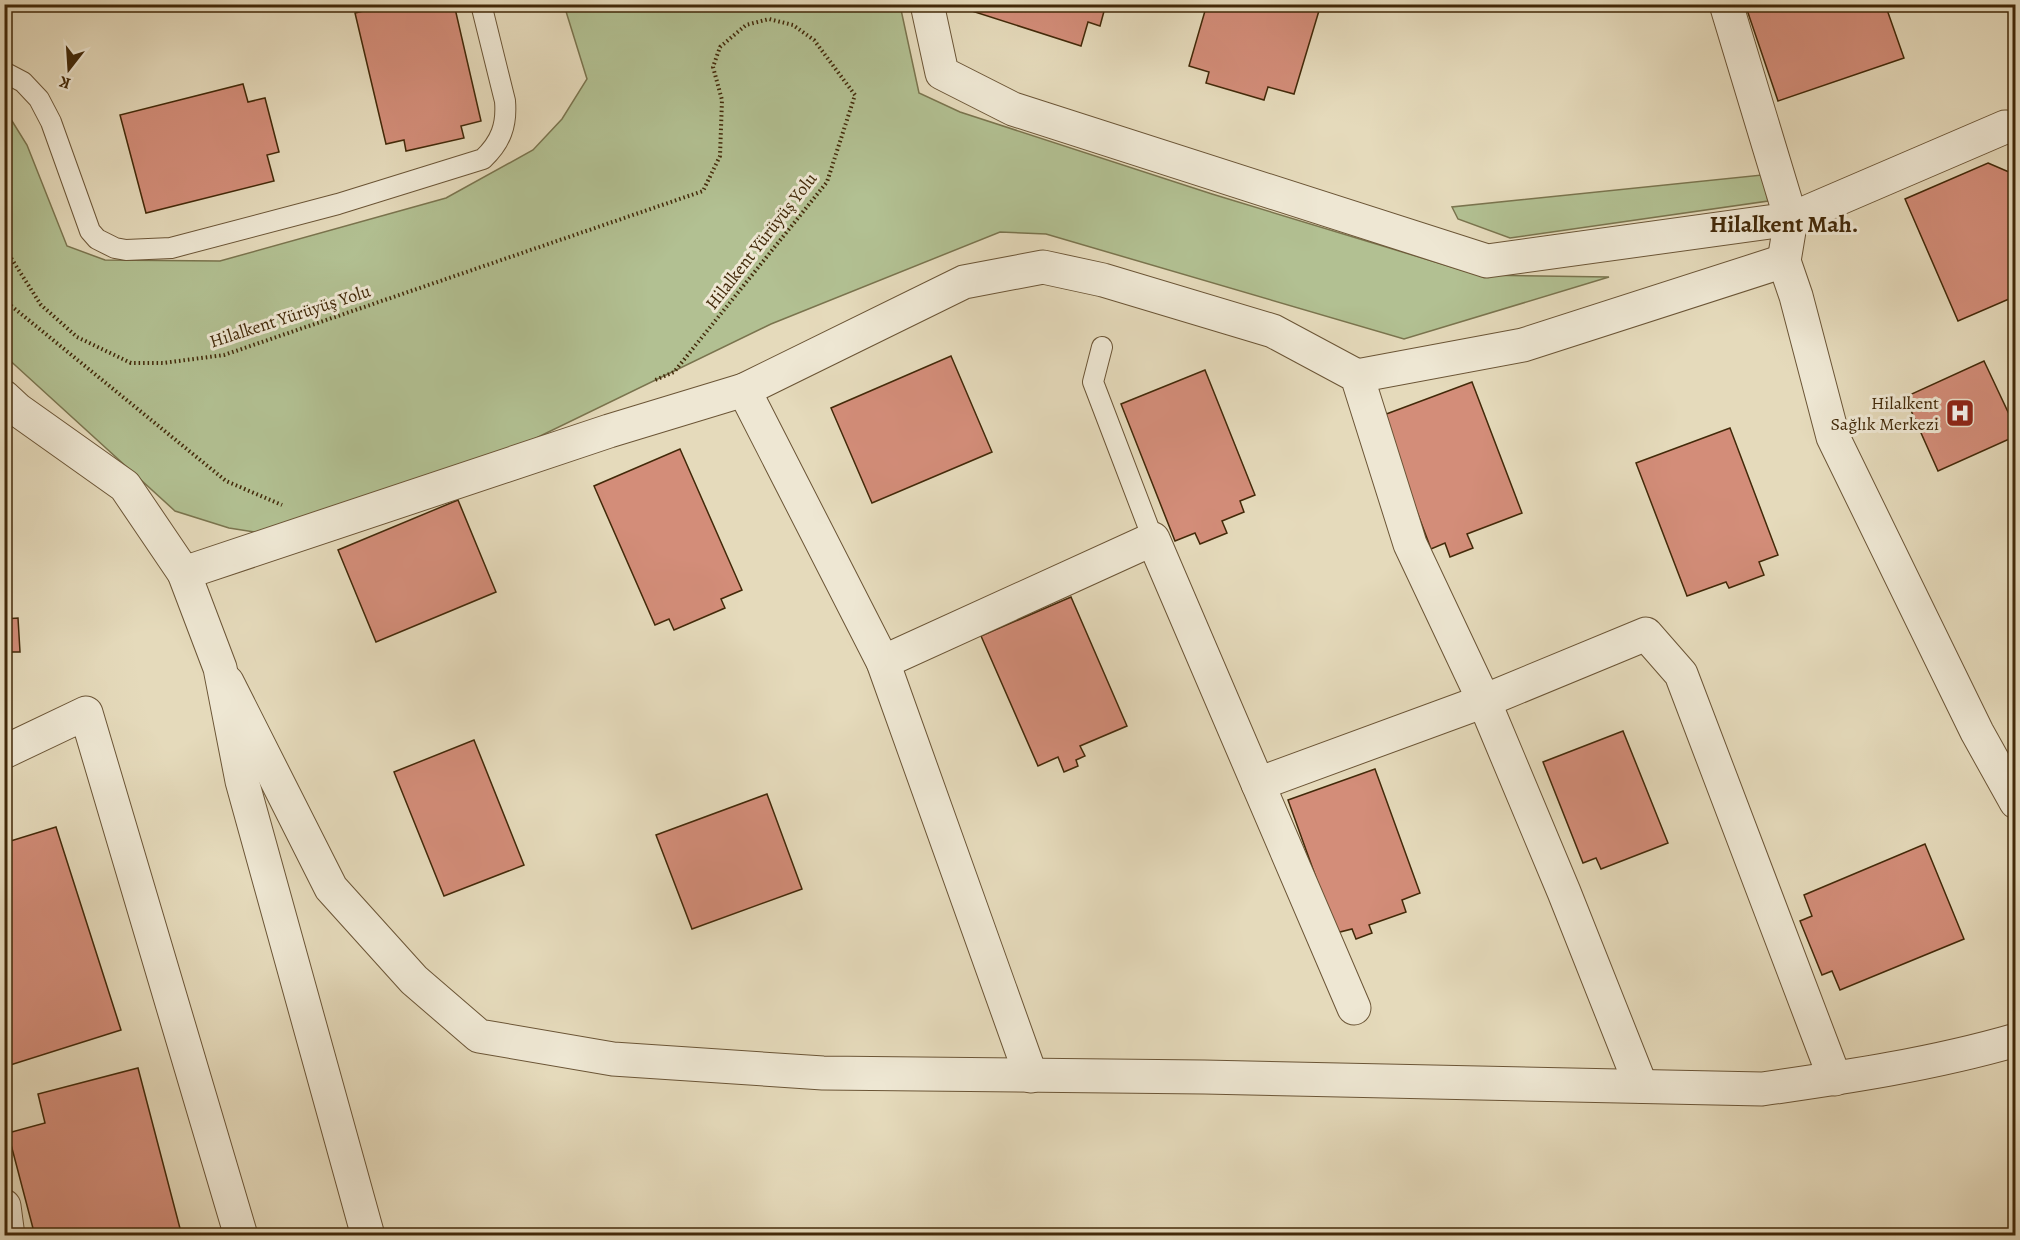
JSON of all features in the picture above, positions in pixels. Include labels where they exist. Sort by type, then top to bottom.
[{"type":"street","points":[[927,4],[942,74],[1013,109],[1487,261],[1791,219],[2005,127],[2016,128]]},
{"type":"street","points":[[1726,4],[1791,219],[1784,261],[1796,296],[1833,437],[1977,732],[2016,802]]},
{"type":"street","points":[[184,573],[598,435],[744,390],[964,282],[1043,267],[1103,280],[1273,331],[1357,376],[1523,345],[1784,261]]},
{"type":"street","points":[[1357,376],[1410,544],[1484,701],[1564,892],[1641,1086]]},
{"type":"street","points":[[744,390],[883,662],[1031,1076]]},
{"type":"street","points":[[4,397],[18,410],[125,486],[184,573],[220,668],[331,888],[414,980],[479,1036],[625,1060],[823,1073],[1204,1077],[1762,1089],[1835,1079],[1969,1054],[2016,1040]]},
{"type":"street","points":[[883,662],[1153,539],[1354,1008]]},
{"type":"street","points":[[1257,784],[1484,701],[1646,634],[1681,674],[1835,1079]]},
{"type":"street","points":[[220,668],[242,782],[368,1236]]},
{"type":"street","points":[[4,752],[86,713],[241,1236]]},
{"type":"street","points":[[4,1206],[8,1236]]},
{"type":"lane","points":[[4,72],[31,89],[46,110],[85,221],[97,239],[105,245],[126,250],[171,248],[338,204],[483,159],[499,141],[506,115],[505,101],[481,4]]},
{"type":"lane","points":[[1102,347],[1093,382],[1153,539]]},
{"type":"path","name":"Hilalkent Yürüyüş Yolu","points":[[4,247],[41,305],[77,337],[130,363],[163,363],[224,355],[703,190],[720,156],[723,100],[714,68],[720,47],[746,25],[768,19],[793,25],[814,40],[855,96],[827,182],[675,372],[652,381]]},
{"type":"path","points":[[4,300],[226,481],[282,505],[293,503]]},
{"type":"green space","points":[[564,5],[900,5],[919,93],[960,112],[1212,194],[1478,275],[1609,277],[1404,339],[1046,234],[1000,232],[771,324],[460,475],[267,534],[229,528],[175,511],[5,356],[4,108],[27,145],[67,246],[105,260],[220,261],[446,198],[533,150],[562,119],[587,79]]},
{"type":"green space","points":[[1762,175],[1768,201],[1510,238],[1458,219],[1452,207]]},
{"type":"building","points":[[4,4],[41,4],[4,13]]},
{"type":"building","points":[[393,4],[454,4],[481,121],[461,126],[464,138],[406,151],[404,140],[386,144],[355,13]]},
{"type":"building","points":[[950,4],[1106,4],[1100,26],[1088,22],[1081,46]]},
{"type":"building","points":[[1207,4],[1321,4],[1294,94],[1268,87],[1264,100],[1206,83],[1209,72],[1189,66]]},
{"type":"building","points":[[1745,4],[1885,4],[1904,58],[1778,101]]},
{"type":"building","points":[[243,84],[248,102],[265,98],[279,152],[267,155],[274,181],[146,213],[120,115]]},
{"type":"building","points":[[1988,163],[2016,175],[2016,296],[1958,321],[1905,199]]},
{"type":"building","points":[[951,356],[992,452],[872,503],[831,408]]},
{"type":"building","name":"Hilalkent Sağlık Merkezi","points":[[1984,361],[2016,429],[2016,436],[1938,471],[1905,397]]},
{"type":"building","points":[[1205,370],[1255,495],[1240,501],[1244,512],[1222,521],[1227,533],[1200,544],[1195,533],[1175,541],[1121,404]]},
{"type":"building","points":[[1472,382],[1522,513],[1467,534],[1473,548],[1450,557],[1445,543],[1431,549],[1381,416]]},
{"type":"building","points":[[1730,428],[1778,555],[1759,562],[1764,575],[1729,588],[1726,582],[1687,596],[1636,463]]},
{"type":"building","points":[[680,449],[742,590],[721,599],[725,608],[674,630],[669,619],[655,625],[594,486]]},
{"type":"building","points":[[458,500],[496,592],[376,642],[338,550]]},
{"type":"building","points":[[1071,597],[1127,726],[1080,746],[1085,756],[1076,760],[1078,766],[1064,772],[1058,757],[1038,766],[981,636]]},
{"type":"building","points":[[18,618],[20,652],[4,652],[4,619]]},
{"type":"building","points":[[1623,731],[1668,843],[1601,869],[1596,858],[1583,863],[1543,762]]},
{"type":"building","points":[[474,740],[524,865],[444,896],[394,772]]},
{"type":"building","points":[[1375,769],[1420,893],[1402,900],[1406,912],[1369,925],[1372,933],[1356,939],[1352,929],[1336,933],[1288,800]]},
{"type":"building","points":[[767,794],[802,889],[692,929],[656,835]]},
{"type":"building","points":[[56,827],[121,1030],[4,1067],[4,843]]},
{"type":"building","points":[[1925,844],[1964,939],[1840,990],[1832,971],[1822,975],[1800,921],[1812,916],[1804,895]]},
{"type":"building","points":[[138,1068],[182,1236],[35,1236],[8,1133],[45,1123],[38,1094]]},
{"type":"place","name":"Hilalkent Sağlık Merkezi","points":[[1960,413]]},
{"type":"district","name":"Hilalkent Mah.","points":[[1784,224]]}]
